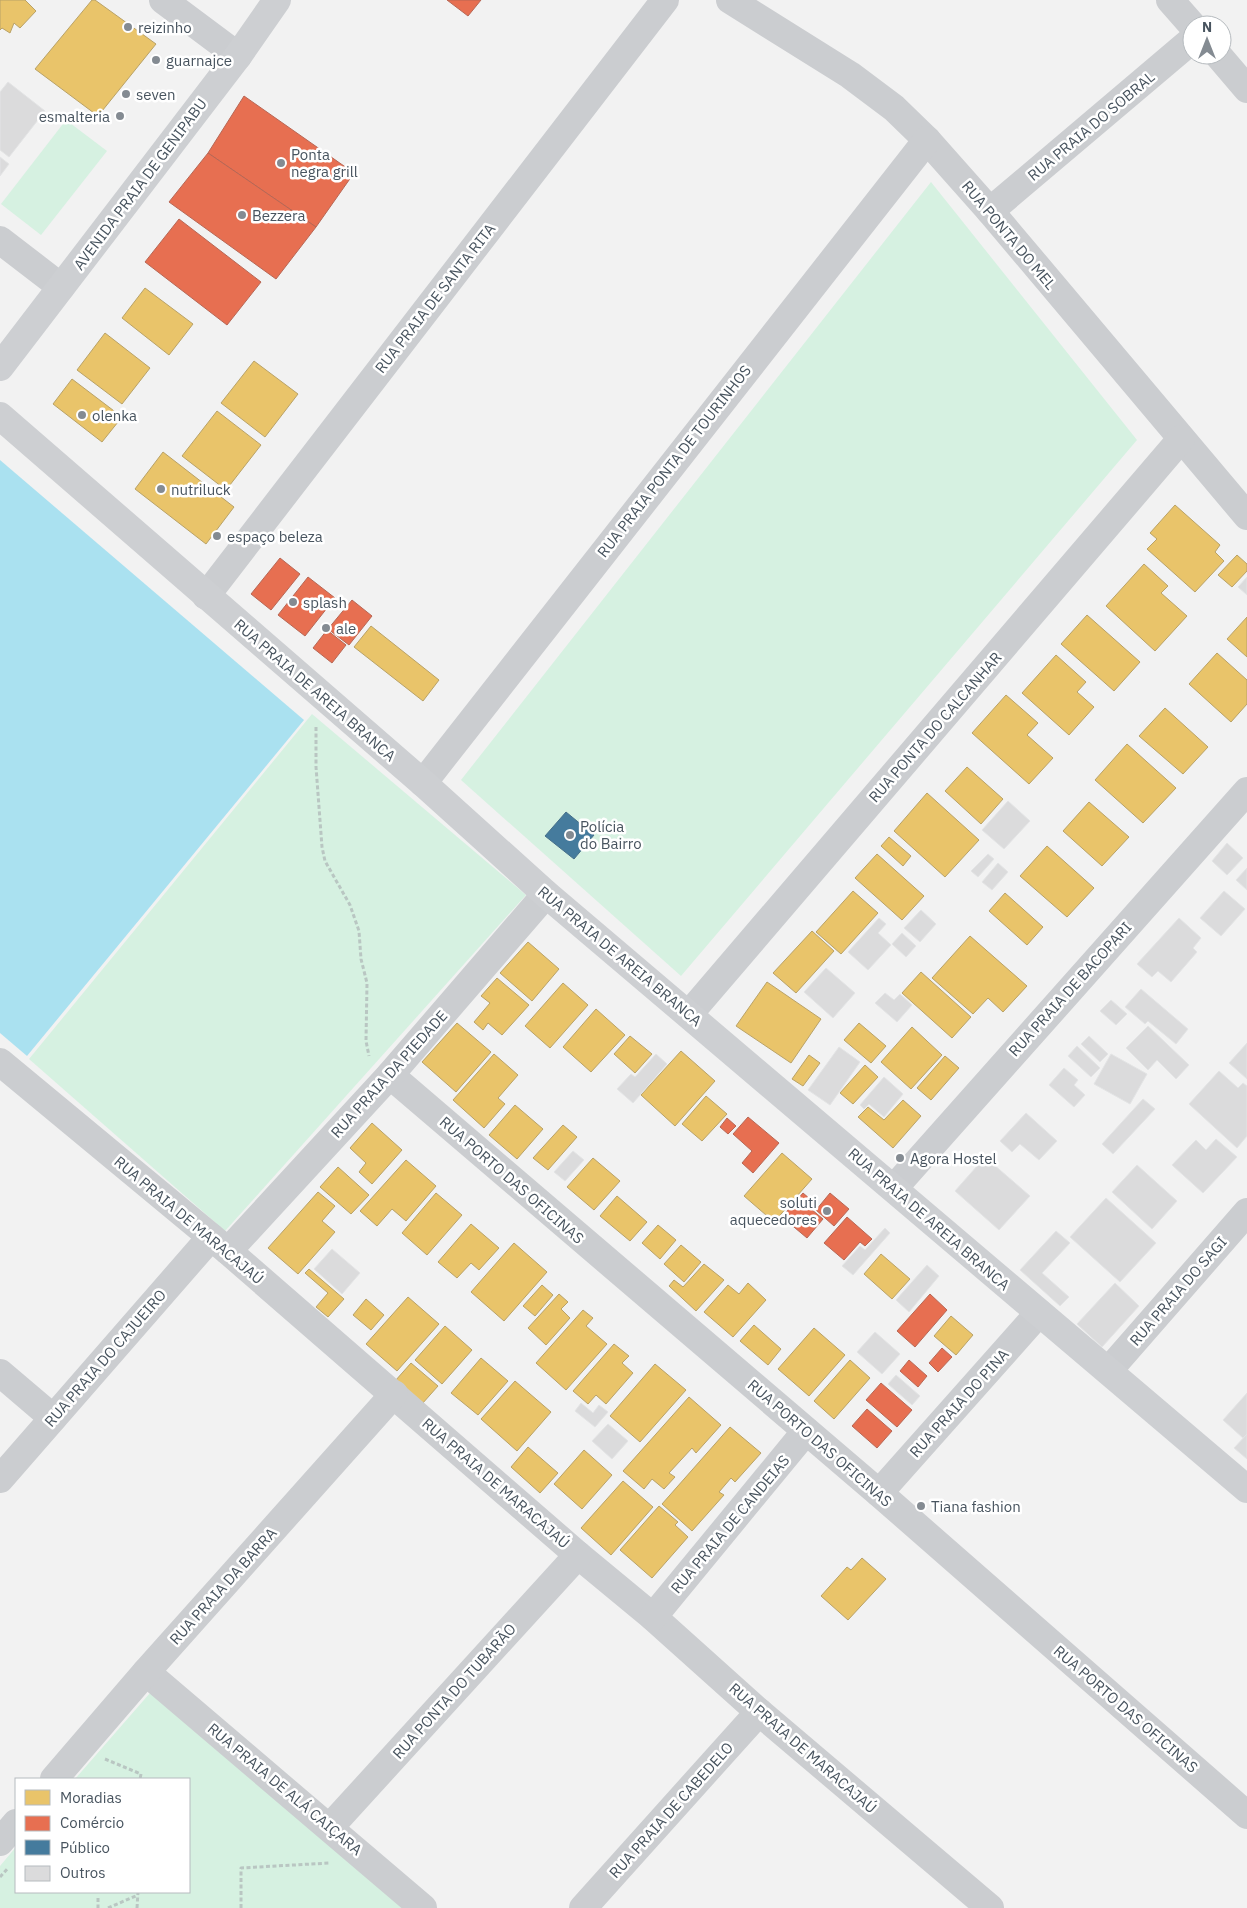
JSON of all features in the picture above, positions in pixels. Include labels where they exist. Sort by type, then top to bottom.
[{"type":"street","points":[[163,0],[238,56]]},
{"type":"street","name":"AVENIDA PRAIA DE GENIPABU","points":[[0,367],[238,56],[277,0]]},
{"type":"street","name":"RUA PRAIA DE SANTA RITA","points":[[206,596],[665,0]]},
{"type":"street","name":"RUA PONTA DO MEL","points":[[730,0],[850,75],[894,108],[927,140],[990,211],[1247,516]]},
{"type":"street","points":[[1170,0],[1183,15]]},
{"type":"street","name":"RUA PRAIA DO SOBRAL","points":[[990,211],[1182,48]]},
{"type":"street","points":[[1227,65],[1247,89]]},
{"type":"street","name":"RUA PRAIA PONTA DE TOURINHOS","points":[[423,783],[927,140]]},
{"type":"street","points":[[0,240],[61,287]]},
{"type":"street","name":"RUA PRAIA DE AREIA BRANCA","points":[[0,416],[423,783],[546,894],[1247,1489]]},
{"type":"street","name":"RUA PONTA DO CALCANHAR","points":[[689,1014],[1181,439]]},
{"type":"street","name":"RUA PRAIA DE BACOPARI","points":[[894,1188],[1247,791]]},
{"type":"street","name":"RUA PRAIA DA PIEDADE","points":[[219,1244],[390,1075],[546,894]]},
{"type":"street","name":"RUA PRAIA DE MARACAJAÚ","points":[[0,1062],[219,1244],[578,1555],[653,1617],[759,1712],[990,1908]]},
{"type":"street","name":"RUA PORTO DAS OFICINAS","points":[[390,1075],[879,1493],[1247,1815]]},
{"type":"street","name":"RUA PRAIA DO SAGI","points":[[1109,1370],[1247,1212]]},
{"type":"street","name":"RUA PRAIA DO CAJUEIRO","points":[[0,1479],[52,1418],[219,1244]]},
{"type":"street","name":"RUA PRAIA DO PINA","points":[[879,1493],[1040,1313]]},
{"type":"street","points":[[0,1373],[52,1418]]},
{"type":"street","name":"RUA PRAIA DA BARRA","points":[[55,1778],[146,1672],[394,1394]]},
{"type":"street","name":"RUA PRAIA DE CANDEIAS","points":[[653,1617],[806,1431]]},
{"type":"street","name":"RUA PONTA DO TUBARÃO","points":[[330,1827],[578,1555]]},
{"type":"street","name":"RUA PRAIA DE ALÁ CAIÇARA","points":[[146,1672],[423,1908]]},
{"type":"street","name":"RUA PRAIA DE CABEDELO","points":[[597,1904],[759,1712]]},
{"type":"street","points":[[0,1842],[15,1824]]},
{"type":"path","points":[[316,724],[316,767],[322,847],[325,861],[350,905],[359,931],[361,959],[367,983],[366,1041],[369,1056]]},
{"type":"path","points":[[108,1751],[102,1758],[140,1774],[140,1778]]},
{"type":"path","points":[[241,1908],[242,1868],[338,1862]]},
{"type":"path","points":[[108,1908],[138,1893],[138,1908]]},
{"type":"path","points":[[98,1898],[98,1908]]},
{"type":"green space","points":[[66,120],[107,151],[41,235],[1,204]]},
{"type":"green space","points":[[931,182],[1137,440],[681,976],[461,780]]},
{"type":"green space","points":[[312,714],[526,895],[225,1231],[29,1059]]},
{"type":"green space","points":[[150,1693],[403,1908],[0,1908],[0,1866],[15,1848],[15,1893],[190,1893],[190,1778],[76,1778]]},
{"type":"water","points":[[0,460],[304,720],[27,1056],[0,1033]]},
{"type":"building: Moradias","points":[[0,0],[25,0],[36,11],[20,28],[14,23],[10,33],[2,28],[0,30]]},
{"type":"building: Moradias","points":[[92,0],[95,0],[156,44],[98,116],[35,69]]},
{"type":"building: Moradias","points":[[145,288],[193,324],[169,355],[122,318]]},
{"type":"building: Moradias","points":[[105,333],[150,368],[122,404],[77,370]]},
{"type":"building: Moradias","points":[[254,361],[298,394],[265,437],[221,403]]},
{"type":"building: Moradias","points":[[72,379],[122,417],[102,442],[53,404]]},
{"type":"building: Moradias","points":[[217,411],[261,445],[226,490],[182,456]]},
{"type":"building: Moradias","points":[[163,452],[234,507],[206,544],[135,489]]},
{"type":"building: Moradias","points":[[1175,505],[1220,545],[1215,552],[1224,561],[1195,592],[1147,549],[1157,539],[1150,533]]},
{"type":"building: Moradias","points":[[1237,555],[1247,564],[1247,571],[1232,587],[1218,575]]},
{"type":"building: Moradias","points":[[1144,564],[1168,586],[1161,593],[1187,616],[1155,651],[1106,606]]},
{"type":"building: Moradias","points":[[1087,615],[1140,662],[1114,691],[1061,644]]},
{"type":"building: Moradias","points":[[1247,617],[1247,657],[1227,639]]},
{"type":"building: Moradias","points":[[371,626],[439,680],[423,701],[354,647]]},
{"type":"building: Moradias","points":[[1217,653],[1247,680],[1247,704],[1231,722],[1189,684]]},
{"type":"building: Moradias","points":[[1056,655],[1086,682],[1077,692],[1094,707],[1069,735],[1022,693]]},
{"type":"building: Moradias","points":[[1006,695],[1038,723],[1027,735],[1053,758],[1029,784],[972,733]]},
{"type":"building: Moradias","points":[[1165,708],[1208,747],[1183,774],[1139,736]]},
{"type":"building: Moradias","points":[[1127,744],[1176,788],[1143,823],[1095,780]]},
{"type":"building: Moradias","points":[[967,767],[1003,799],[981,824],[945,791]]},
{"type":"building: Moradias","points":[[927,793],[979,840],[945,877],[894,831]]},
{"type":"building: Moradias","points":[[1089,802],[1129,837],[1102,866],[1063,831]]},
{"type":"building: Moradias","points":[[889,837],[911,856],[903,866],[881,846]]},
{"type":"building: Moradias","points":[[1047,846],[1094,888],[1067,917],[1020,876]]},
{"type":"building: Moradias","points":[[877,854],[924,896],[902,920],[855,878]]},
{"type":"building: Moradias","points":[[853,891],[878,913],[841,954],[816,932]]},
{"type":"building: Moradias","points":[[1005,893],[1043,927],[1027,945],[989,911]]},
{"type":"building: Moradias","points":[[812,931],[834,951],[796,993],[773,973]]},
{"type":"building: Moradias","points":[[970,936],[1027,986],[1003,1012],[988,998],[973,1014],[932,978]]},
{"type":"building: Moradias","points":[[528,942],[559,969],[532,1001],[500,973]]},
{"type":"building: Moradias","points":[[921,972],[971,1017],[952,1038],[902,993]]},
{"type":"building: Moradias","points":[[497,978],[529,1005],[502,1035],[488,1023],[483,1030],[474,1022],[490,1003],[481,996]]},
{"type":"building: Moradias","points":[[767,982],[821,1019],[791,1063],[736,1026]]},
{"type":"building: Moradias","points":[[563,983],[588,1005],[550,1048],[525,1026]]},
{"type":"building: Moradias","points":[[596,1009],[625,1035],[591,1072],[563,1047]]},
{"type":"building: Moradias","points":[[457,1023],[491,1052],[456,1092],[422,1062]]},
{"type":"building: Moradias","points":[[859,1023],[886,1046],[871,1063],[844,1040]]},
{"type":"building: Moradias","points":[[912,1027],[942,1055],[911,1089],[881,1062]]},
{"type":"building: Moradias","points":[[630,1036],[652,1054],[635,1073],[614,1054]]},
{"type":"building: Moradias","points":[[681,1051],[715,1081],[675,1126],[641,1095]]},
{"type":"building: Moradias","points":[[494,1054],[518,1075],[498,1098],[505,1104],[484,1128],[453,1100]]},
{"type":"building: Moradias","points":[[809,1055],[820,1063],[803,1086],[792,1079]]},
{"type":"building: Moradias","points":[[945,1056],[959,1068],[931,1100],[917,1088]]},
{"type":"building: Moradias","points":[[865,1065],[878,1077],[853,1104],[840,1093]]},
{"type":"building: Moradias","points":[[706,1096],[727,1114],[702,1141],[682,1124]]},
{"type":"building: Moradias","points":[[903,1100],[921,1116],[893,1148],[858,1117],[868,1107],[884,1120]]},
{"type":"building: Moradias","points":[[515,1105],[543,1129],[517,1159],[489,1135]]},
{"type":"building: Moradias","points":[[372,1123],[402,1150],[372,1184],[359,1172],[366,1163],[350,1148]]},
{"type":"building: Moradias","points":[[563,1125],[577,1137],[548,1170],[533,1158]]},
{"type":"building: Moradias","points":[[782,1153],[812,1179],[774,1222],[744,1196]]},
{"type":"building: Moradias","points":[[593,1158],[620,1181],[594,1210],[567,1187]]},
{"type":"building: Moradias","points":[[406,1160],[436,1186],[406,1221],[392,1209],[377,1226],[360,1211]]},
{"type":"building: Moradias","points":[[338,1167],[369,1195],[351,1214],[320,1187]]},
{"type":"building: Moradias","points":[[318,1192],[335,1206],[322,1221],[335,1232],[298,1274],[268,1248]]},
{"type":"building: Moradias","points":[[436,1193],[462,1215],[427,1255],[402,1233]]},
{"type":"building: Moradias","points":[[617,1196],[647,1222],[630,1241],[600,1216]]},
{"type":"building: Moradias","points":[[471,1224],[499,1248],[479,1270],[471,1263],[457,1278],[438,1262]]},
{"type":"building: Moradias","points":[[658,1225],[676,1240],[660,1259],[642,1243]]},
{"type":"building: Moradias","points":[[514,1243],[547,1272],[504,1321],[471,1292]]},
{"type":"building: Moradias","points":[[681,1245],[701,1262],[684,1282],[664,1264]]},
{"type":"building: Moradias","points":[[881,1254],[910,1279],[892,1299],[864,1274]]},
{"type":"building: Moradias","points":[[704,1264],[724,1280],[696,1311],[669,1286],[674,1280],[683,1287]]},
{"type":"building: Moradias","points":[[309,1269],[344,1299],[328,1317],[316,1307],[328,1293],[305,1273]]},
{"type":"building: Moradias","points":[[748,1283],[766,1300],[733,1337],[704,1312],[728,1285],[739,1294]]},
{"type":"building: Moradias","points":[[542,1285],[553,1295],[535,1316],[523,1306]]},
{"type":"building: Moradias","points":[[559,1294],[568,1302],[561,1309],[570,1318],[546,1345],[528,1328]]},
{"type":"building: Moradias","points":[[408,1297],[439,1324],[397,1371],[366,1344]]},
{"type":"building: Moradias","points":[[366,1299],[384,1315],[371,1330],[353,1315]]},
{"type":"building: Moradias","points":[[583,1310],[593,1318],[586,1326],[607,1344],[566,1390],[536,1363]]},
{"type":"building: Moradias","points":[[951,1316],[973,1335],[956,1355],[934,1336]]},
{"type":"building: Moradias","points":[[754,1325],[781,1349],[768,1365],[740,1341]]},
{"type":"building: Moradias","points":[[445,1326],[472,1350],[442,1384],[415,1360]]},
{"type":"building: Moradias","points":[[814,1328],[845,1355],[809,1396],[778,1369]]},
{"type":"building: Moradias","points":[[614,1344],[629,1356],[622,1363],[633,1373],[606,1404],[596,1395],[588,1404],[573,1391]]},
{"type":"building: Moradias","points":[[481,1358],[508,1381],[478,1415],[451,1393]]},
{"type":"building: Moradias","points":[[850,1360],[870,1378],[834,1419],[814,1401]]},
{"type":"building: Moradias","points":[[411,1363],[438,1386],[422,1404],[395,1381]]},
{"type":"building: Moradias","points":[[655,1364],[686,1390],[640,1442],[610,1416]]},
{"type":"building: Moradias","points":[[515,1381],[551,1412],[517,1451],[481,1419]]},
{"type":"building: Moradias","points":[[689,1397],[721,1425],[696,1453],[692,1448],[669,1473],[675,1477],[664,1489],[652,1479],[644,1489],[623,1471]]},
{"type":"building: Moradias","points":[[730,1427],[761,1453],[735,1482],[731,1478],[719,1492],[724,1495],[692,1531],[662,1504]]},
{"type":"building: Moradias","points":[[528,1447],[558,1473],[540,1493],[511,1467]]},
{"type":"building: Moradias","points":[[584,1450],[612,1475],[582,1509],[554,1484]]},
{"type":"building: Moradias","points":[[623,1481],[653,1507],[611,1555],[581,1528]]},
{"type":"building: Moradias","points":[[659,1506],[678,1522],[675,1525],[688,1537],[652,1578],[620,1550]]},
{"type":"building: Moradias","points":[[862,1558],[886,1579],[848,1620],[821,1596],[847,1567],[851,1570]]},
{"type":"building: Comércio","points":[[447,0],[481,0],[468,16]]},
{"type":"building: Comércio","name":"Ponta negra grill","points":[[244,96],[354,173],[316,227],[208,153]]},
{"type":"building: Comércio","name":"Bezzera","points":[[208,153],[316,227],[276,279],[169,202]]},
{"type":"building: Comércio","points":[[179,219],[261,282],[227,325],[145,262]]},
{"type":"building: Comércio","points":[[280,558],[300,574],[271,610],[251,594]]},
{"type":"building: Comércio","points":[[308,577],[335,598],[305,636],[278,615]]},
{"type":"building: Comércio","points":[[352,600],[372,616],[349,645],[328,629]]},
{"type":"building: Comércio","points":[[327,630],[346,645],[332,663],[313,648]]},
{"type":"building: Comércio","points":[[748,1117],[779,1143],[753,1173],[742,1163],[752,1151],[733,1134]]},
{"type":"building: Comércio","points":[[727,1118],[736,1126],[728,1134],[720,1127]]},
{"type":"building: Comércio","points":[[803,1193],[816,1204],[811,1209],[823,1219],[807,1238],[782,1217]]},
{"type":"building: Comércio","points":[[830,1193],[849,1209],[834,1226],[816,1210]]},
{"type":"building: Comércio","points":[[847,1217],[872,1239],[865,1246],[860,1242],[844,1260],[824,1243]]},
{"type":"building: Comércio","points":[[930,1294],[947,1310],[915,1347],[897,1331]]},
{"type":"building: Comércio","points":[[942,1348],[952,1357],[938,1372],[929,1363]]},
{"type":"building: Comércio","points":[[909,1360],[927,1376],[918,1387],[900,1371]]},
{"type":"building: Comércio","points":[[881,1383],[912,1410],[897,1427],[866,1400]]},
{"type":"building: Comércio","points":[[867,1409],[892,1431],[877,1448],[852,1426]]},
{"type":"building: Público","name":"Polícia do Bairro","points":[[566,812],[594,835],[574,859],[545,836]]},
{"type":"building: Outros","points":[[8,82],[45,111],[9,157],[0,150],[0,92]]},
{"type":"building: Outros","points":[[0,157],[9,164],[0,176]]},
{"type":"building: Outros","points":[[1247,577],[1247,595],[1238,587]]},
{"type":"building: Outros","points":[[1008,801],[1030,821],[1004,849],[982,830]]},
{"type":"building: Outros","points":[[1227,843],[1243,858],[1227,875],[1212,861]]},
{"type":"building: Outros","points":[[988,854],[994,859],[978,877],[971,871]]},
{"type":"building: Outros","points":[[998,863],[1008,872],[992,890],[982,882]]},
{"type":"building: Outros","points":[[1247,868],[1247,890],[1236,880]]},
{"type":"building: Outros","points":[[1224,891],[1245,909],[1221,936],[1200,918]]},
{"type":"building: Outros","points":[[921,910],[936,924],[920,942],[904,928]]},
{"type":"building: Outros","points":[[879,918],[886,924],[878,933],[891,945],[868,970],[848,952]]},
{"type":"building: Outros","points":[[1179,918],[1201,938],[1193,948],[1197,952],[1171,982],[1158,971],[1152,977],[1137,964]]},
{"type":"building: Outros","points":[[902,933],[916,946],[906,957],[892,944]]},
{"type":"building: Outros","points":[[826,968],[855,993],[833,1018],[804,992]]},
{"type":"building: Outros","points":[[1141,989],[1188,1029],[1176,1044],[1148,1021],[1145,1024],[1125,1007]]},
{"type":"building: Outros","points":[[885,993],[894,1000],[900,994],[912,1005],[897,1022],[875,1003]]},
{"type":"building: Outros","points":[[1111,1000],[1127,1014],[1116,1025],[1100,1011]]},
{"type":"building: Outros","points":[[1148,1026],[1189,1065],[1176,1079],[1157,1060],[1148,1070],[1126,1048]]},
{"type":"building: Outros","points":[[1089,1036],[1108,1054],[1100,1062],[1081,1044]]},
{"type":"building: Outros","points":[[1247,1043],[1247,1079],[1229,1063]]},
{"type":"building: Outros","points":[[1077,1046],[1100,1068],[1091,1077],[1068,1056]]},
{"type":"building: Outros","points":[[839,1047],[860,1062],[830,1105],[808,1090]]},
{"type":"building: Outros","points":[[656,1054],[667,1064],[633,1103],[617,1089],[631,1074],[635,1077]]},
{"type":"building: Outros","points":[[1111,1054],[1147,1074],[1130,1104],[1094,1084]]},
{"type":"building: Outros","points":[[1064,1068],[1078,1080],[1074,1085],[1085,1095],[1074,1107],[1049,1085]]},
{"type":"building: Outros","points":[[1219,1071],[1238,1088],[1243,1083],[1247,1086],[1247,1136],[1237,1148],[1189,1104]]},
{"type":"building: Outros","points":[[884,1077],[903,1094],[884,1117],[869,1104],[864,1109],[860,1105]]},
{"type":"building: Outros","points":[[1143,1099],[1155,1109],[1113,1154],[1102,1144]]},
{"type":"building: Outros","points":[[1026,1113],[1057,1141],[1039,1160],[1020,1144],[1012,1152],[1000,1141]]},
{"type":"building: Outros","points":[[1216,1139],[1237,1157],[1203,1193],[1172,1165],[1196,1140],[1206,1150]]},
{"type":"building: Outros","points":[[573,1151],[584,1160],[565,1181],[554,1172]]},
{"type":"building: Outros","points":[[985,1157],[1030,1196],[999,1230],[955,1191]]},
{"type":"building: Outros","points":[[1137,1165],[1177,1201],[1152,1229],[1112,1192]]},
{"type":"building: Outros","points":[[1106,1198],[1156,1243],[1120,1282],[1070,1237]]},
{"type":"building: Outros","points":[[885,1228],[890,1233],[853,1275],[842,1266],[860,1246],[865,1250]]},
{"type":"building: Outros","points":[[1056,1231],[1070,1243],[1042,1273],[1069,1297],[1060,1306],[1020,1270]]},
{"type":"building: Outros","points":[[332,1249],[360,1273],[342,1294],[314,1269]]},
{"type":"building: Outros","points":[[927,1265],[939,1276],[909,1312],[896,1300]]},
{"type":"building: Outros","points":[[1115,1283],[1139,1306],[1102,1347],[1077,1324]]},
{"type":"building: Outros","points":[[875,1332],[900,1354],[882,1374],[857,1352]]},
{"type":"building: Outros","points":[[896,1375],[920,1396],[912,1405],[888,1384]]},
{"type":"building: Outros","points":[[1247,1393],[1247,1434],[1243,1438],[1223,1420]]},
{"type":"building: Outros","points":[[581,1403],[593,1413],[599,1405],[608,1412],[595,1427],[575,1411]]},
{"type":"building: Outros","points":[[608,1424],[628,1441],[612,1459],[592,1441]]},
{"type":"building: Outros","points":[[1247,1434],[1247,1459],[1234,1448]]},
{"type":"place","name":"reizinho","points":[[128,27]]},
{"type":"place","name":"guarnajce","points":[[156,60]]},
{"type":"place","name":"seven","points":[[126,94]]},
{"type":"place","name":"esmalteria","points":[[120,116]]},
{"type":"place","name":"Ponta negra grill","points":[[281,163]]},
{"type":"place","name":"Bezzera","points":[[242,215]]},
{"type":"place","name":"olenka","points":[[82,415]]},
{"type":"place","name":"nutriluck","points":[[161,489]]},
{"type":"place","name":"espaço beleza","points":[[217,536]]},
{"type":"place","name":"splash","points":[[293,602]]},
{"type":"place","name":"ale","points":[[326,628]]},
{"type":"place","name":"Polícia do Bairro","points":[[570,835]]},
{"type":"place","name":"Agora Hostel","points":[[900,1158]]},
{"type":"place","name":"soluti aquecedores","points":[[827,1211]]},
{"type":"place","name":"Tiana fashion","points":[[921,1506]]}]
